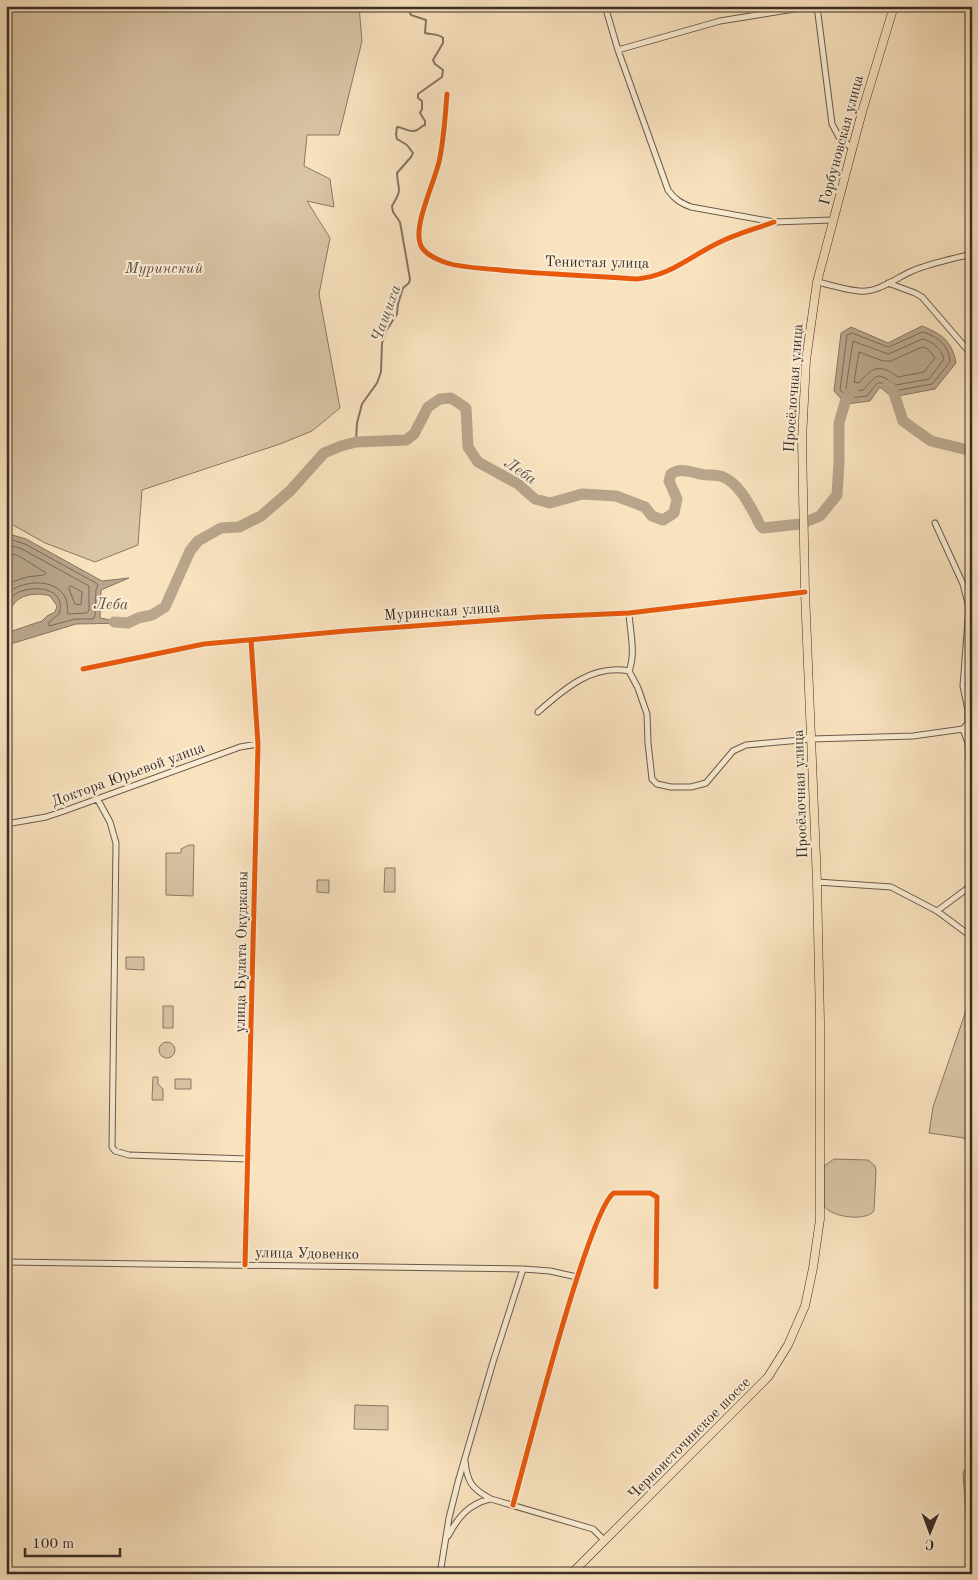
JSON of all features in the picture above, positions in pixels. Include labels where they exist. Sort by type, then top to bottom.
[{"type":"main road","name":"Горбуновская улица","points":[[817,282],[852,148],[894,6]]},
{"type":"main road","name":"Просёлочная улица","points":[[805,1306],[820,1219],[820,1020],[817,882],[805,592],[802,440],[806,360],[817,282]]},
{"type":"main road","name":"Черноисточинское шоссе","points":[[572,1574],[768,1377],[777,1366],[805,1306]]},
{"type":"street","points":[[604,6],[668,190],[673,197],[680,203],[691,207],[774,222],[833,220]]},
{"type":"street","points":[[618,50],[720,22],[813,6]]},
{"type":"street","points":[[817,6],[832,124],[839,137],[852,148]]},
{"type":"street","name":"Тенистая улица","points":[[447,94],[442,149],[423,214],[419,240],[420,246],[432,256],[447,263],[538,274],[637,279],[662,274],[720,242],[774,222]]},
{"type":"street","points":[[817,282],[859,291],[868,290],[888,284],[913,271],[972,254]]},
{"type":"street","points":[[888,284],[922,297],[972,355]]},
{"type":"street","points":[[629,671],[636,683],[647,714],[652,779],[657,784],[671,787],[691,787],[706,783],[733,751],[746,745],[812,739],[913,736],[963,729],[970,723],[963,686],[969,607],[963,584],[935,523]]},
{"type":"street","name":"Муринская улица","points":[[83,669],[204,644],[529,617],[669,610],[805,592]]},
{"type":"street","points":[[629,613],[632,646],[629,671]]},
{"type":"street","name":"улица Булата Окуджавы","points":[[245,1265],[258,744],[252,640]]},
{"type":"street","points":[[538,712],[565,688],[587,675],[623,670],[629,671]]},
{"type":"street","points":[[963,729],[968,743],[972,805]]},
{"type":"street","name":"Доктора Юрьевой улица","points":[[6,824],[46,817],[98,800],[240,747],[258,744]]},
{"type":"street","points":[[98,800],[110,822],[116,843],[112,1147],[115,1151],[130,1155],[248,1159]]},
{"type":"street","points":[[817,882],[891,887],[937,911],[972,937]]},
{"type":"street","points":[[937,911],[972,885]]},
{"type":"street","points":[[513,1505],[577,1277],[599,1214],[611,1195],[618,1192],[650,1193],[656,1196],[656,1287]]},
{"type":"street","name":"улица Удовенко","points":[[6,1262],[523,1269],[577,1277]]},
{"type":"street","points":[[440,1574],[451,1509],[493,1362],[523,1269]]},
{"type":"street","points":[[465,1459],[468,1477],[472,1486],[482,1494],[491,1499],[593,1530],[605,1540]]},
{"type":"street","points":[[446,1539],[456,1521],[466,1510],[480,1501],[491,1499]]},
{"type":"green space","name":"Муринский","points":[[6,6],[359,6],[362,41],[339,135],[307,135],[304,166],[330,179],[334,207],[307,201],[330,238],[319,294],[340,408],[312,431],[280,444],[142,490],[138,545],[95,562],[45,543],[6,521]]},
{"type":"green space","points":[[194,845],[193,896],[166,895],[166,853],[181,853],[181,849]]},
{"type":"green space","points":[[385,868],[395,868],[395,892],[384,892]]},
{"type":"green space","points":[[317,880],[329,880],[329,893],[317,892]]},
{"type":"green space","points":[[126,957],[144,957],[144,970],[126,969]]},
{"type":"green space","points":[[972,993],[972,1149],[964,1138],[929,1133],[933,1107]]},
{"type":"green space","points":[[163,1006],[173,1006],[173,1028],[163,1028]]},
{"type":"green space","points":[[167,1042],[175,1050],[167,1058],[159,1050]]},
{"type":"green space","points":[[153,1077],[158,1077],[158,1084],[163,1089],[163,1100],[152,1100]]},
{"type":"green space","points":[[175,1079],[191,1079],[191,1089],[175,1089]]},
{"type":"green space","points":[[834,1159],[868,1160],[875,1166],[874,1211],[870,1214],[848,1217],[834,1213],[824,1206],[824,1166]]},
{"type":"green space","points":[[355,1405],[388,1406],[388,1430],[354,1429]]},
{"type":"green space","points":[[972,1461],[972,1547],[967,1531],[963,1472]]},
{"type":"water","points":[[922,326],[945,339],[952,349],[956,363],[935,389],[892,397],[880,387],[870,401],[846,404],[834,391],[841,333],[851,327],[888,343]]},
{"type":"water","points":[[6,533],[26,539],[102,581],[129,578],[101,590],[100,618],[128,623],[76,624],[14,643],[6,643],[6,633],[42,621],[55,612],[57,606],[50,596],[34,594],[19,599],[12,607],[6,607]]},
{"type":"waterway","name":"Чащиха","points":[[356,442],[357,423],[362,404],[377,383],[381,372],[382,343],[386,331],[397,314],[403,288],[409,283],[410,279],[400,222],[393,212],[392,206],[399,192],[397,173],[413,153],[407,145],[397,139],[397,127],[414,131],[425,125],[425,121],[420,113],[422,101],[418,98],[418,94],[442,77],[443,70],[433,60],[443,43],[443,38],[425,33],[426,20],[411,15],[409,11],[411,6]]},
{"type":"waterway","name":"Леба","points":[[888,386],[893,390],[903,421],[931,441],[972,451]]},
{"type":"waterway","name":"Леба","points":[[114,622],[128,623],[138,618],[152,615],[165,607],[190,551],[198,541],[221,528],[239,527],[261,516],[290,491],[324,453],[356,442],[406,440],[414,434],[428,407],[440,399],[451,398],[466,408],[468,447],[478,462],[518,484],[535,499],[550,503],[582,494],[616,496],[645,507],[652,516],[663,520],[674,513],[677,499],[669,481],[671,474],[685,471],[721,476],[728,480],[742,493],[763,528],[800,524],[820,516],[837,495],[839,423],[846,399],[853,390]]},
{"type":"cycle path","points":[[447,94],[441,154],[425,203],[419,235],[421,247],[431,256],[443,262],[473,268],[637,279],[660,274],[725,240],[774,222]]},
{"type":"cycle path","points":[[83,669],[204,644],[346,631],[539,617],[629,613],[805,592]]},
{"type":"cycle path","points":[[245,1265],[258,744],[251,640]]},
{"type":"cycle path","points":[[513,1505],[574,1287],[589,1242],[603,1209],[614,1193],[650,1193],[657,1197],[656,1287]]}]
